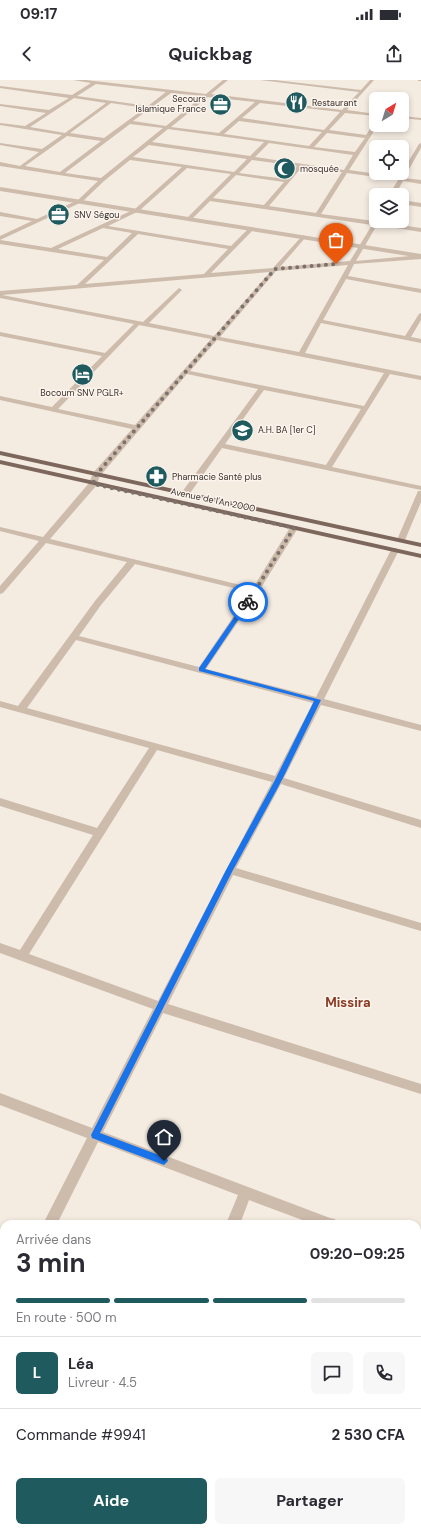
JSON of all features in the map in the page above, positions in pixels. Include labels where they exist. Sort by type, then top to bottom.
[{"type":"main road","name":"Avenue de l'An 2000","points":[[0,453],[421,545]]},
{"type":"main road","name":"Avenue de l'An 2000","points":[[0,462],[93,484],[421,556]]},
{"type":"street","points":[[75,80],[169,92],[369,113]]},
{"type":"street","points":[[219,80],[226,80]]},
{"type":"street","points":[[0,238],[36,220],[80,201],[102,180],[146,143],[226,80]]},
{"type":"street","points":[[262,80],[361,91]]},
{"type":"street","points":[[311,148],[372,80]]},
{"type":"street","points":[[26,128],[94,83]]},
{"type":"street","points":[[0,87],[149,107]]},
{"type":"street","points":[[60,174],[169,92]]},
{"type":"street","points":[[220,135],[259,101]]},
{"type":"street","points":[[20,168],[110,102]]},
{"type":"street","points":[[0,105],[51,112]]},
{"type":"street","points":[[409,118],[421,119]]},
{"type":"street","points":[[238,119],[368,137]]},
{"type":"street","points":[[128,122],[357,154]]},
{"type":"street","points":[[0,124],[105,140]]},
{"type":"street","points":[[317,215],[371,132]]},
{"type":"street","points":[[189,219],[267,142]]},
{"type":"street","points":[[146,143],[369,175]]},
{"type":"street","points":[[0,144],[43,151]]},
{"type":"street","points":[[409,164],[421,144]]},
{"type":"street","points":[[128,158],[287,181]]},
{"type":"street","points":[[412,159],[421,160]]},
{"type":"street","points":[[0,164],[102,180]]},
{"type":"street","points":[[265,207],[300,165]]},
{"type":"street","points":[[52,250],[104,227],[137,210],[186,166]]},
{"type":"street","points":[[408,180],[421,182]]},
{"type":"street","points":[[0,189],[421,256]]},
{"type":"street","points":[[209,199],[369,221]]},
{"type":"street","points":[[409,203],[421,205]]},
{"type":"street","points":[[0,214],[36,220]]},
{"type":"street","points":[[104,227],[232,248]]},
{"type":"street","points":[[301,354],[374,228]]},
{"type":"street","points":[[409,228],[421,230]]},
{"type":"street","points":[[206,275],[251,229]]},
{"type":"street","points":[[79,286],[136,233]]},
{"type":"street","points":[[0,591],[93,484],[96,475],[303,237]]},
{"type":"street","points":[[0,242],[108,259]]},
{"type":"street","points":[[0,293],[421,256]]},
{"type":"street","points":[[345,277],[421,291]]},
{"type":"street","points":[[53,410],[106,356],[179,290]]},
{"type":"street","points":[[0,296],[421,378]]},
{"type":"street","points":[[407,338],[421,316]]},
{"type":"street","points":[[320,321],[421,341]]},
{"type":"street","points":[[0,334],[7,338],[106,356]]},
{"type":"street","points":[[185,372],[365,408]]},
{"type":"street","points":[[328,468],[388,372]]},
{"type":"street","points":[[185,494],[262,388]]},
{"type":"street","points":[[0,398],[137,428]]},
{"type":"street","points":[[220,445],[421,488]]},
{"type":"street","points":[[401,540],[421,493]]},
{"type":"street","points":[[201,670],[255,591],[294,528]]},
{"type":"street","points":[[0,529],[255,591]]},
{"type":"street","points":[[52,1220],[160,1006],[278,780],[395,550]]},
{"type":"street","points":[[21,709],[98,603],[133,561]]},
{"type":"street","points":[[74,637],[421,728]]},
{"type":"street","points":[[0,704],[278,780],[421,824]]},
{"type":"street","points":[[22,956],[155,746]]},
{"type":"street","points":[[0,802],[100,833]]},
{"type":"street","points":[[230,870],[421,927]]},
{"type":"street","points":[[0,948],[160,1006],[421,1089]]},
{"type":"street","points":[[0,1099],[320,1220]]},
{"type":"street","points":[[235,1220],[246,1192]]},
{"type":"way so far","points":[[248,602],[294,528],[93,484],[96,475],[275,269],[336,264]]},
{"type":"place","name":"Restaurant","points":[[297,103]]},
{"type":"place","name":"Secours Islamique France","points":[[221,104]]},
{"type":"place","name":"mosquée","points":[[284,169]]},
{"type":"place","name":"SNV Ségou","points":[[58,215]]},
{"type":"place","name":"Bocoum SNV PGLR+","points":[[82,374]]},
{"type":"place","name":"A.H. BA [1er C]","points":[[242,430]]},
{"type":"place","name":"Pharmacie Santé plus","points":[[156,477]]},
{"type":"district","name":"Missira","points":[[348,1002]]},
{"type":"route","points":[[164,1161],[95,1135],[318,700],[201,670],[248,602]]}]
